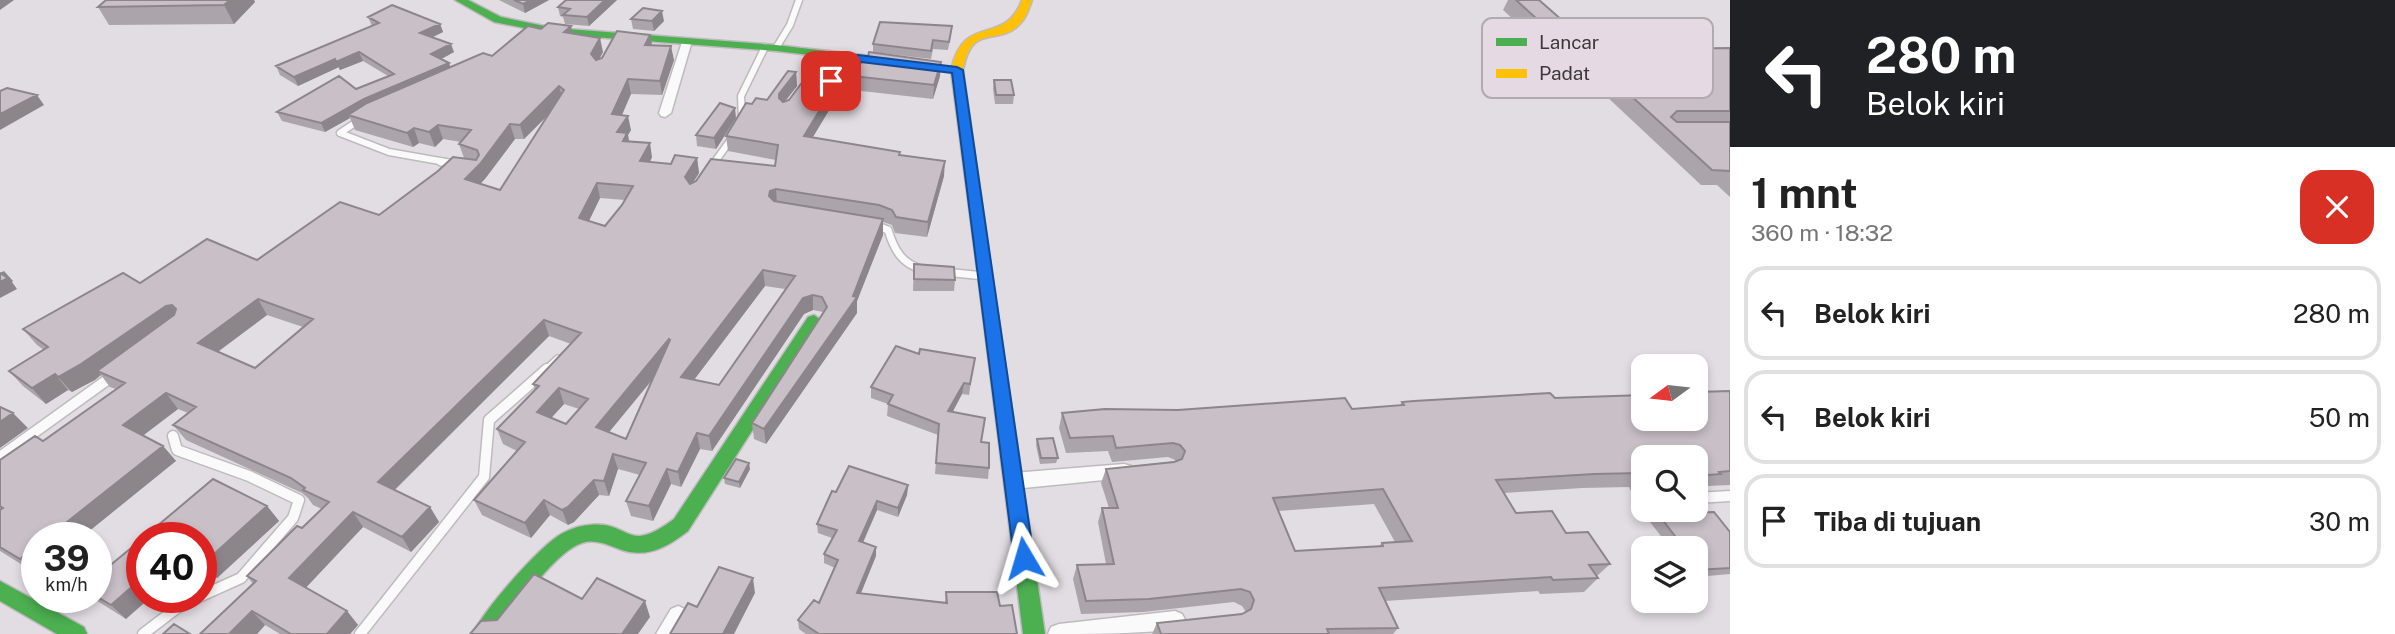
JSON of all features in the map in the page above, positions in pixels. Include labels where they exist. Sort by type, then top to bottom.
[{"type":"street","points":[[460,0],[498,20],[526,30],[554,32],[614,43],[687,41],[828,54],[855,63],[908,64]]},
{"type":"street","points":[[1027,0],[1023,17],[1015,26],[967,44],[951,69],[987,276],[1034,634]]},
{"type":"street","points":[[665,113],[687,41]]},
{"type":"street","points":[[484,634],[557,547],[571,535],[593,530],[642,549],[669,539],[681,525],[814,321]]},
{"type":"street","points":[[1014,481],[1142,469]]},
{"type":"street","points":[[0,590],[76,634]]},
{"type":"street","points":[[1059,634],[1194,619]]},
{"type":"lane","points":[[707,174],[742,120],[741,96],[770,48],[790,25],[799,0]]},
{"type":"lane","points":[[801,88],[812,78],[828,54]]},
{"type":"lane","points":[[812,78],[821,80]]},
{"type":"lane","points":[[370,113],[340,133],[389,152],[465,166]]},
{"type":"lane","points":[[870,224],[888,230],[898,257],[911,267],[987,276]]},
{"type":"lane","points":[[360,634],[484,477],[490,457],[486,435],[489,421],[570,348]]},
{"type":"lane","points":[[0,457],[125,367]]},
{"type":"lane","points":[[173,436],[177,450],[249,476],[299,500],[293,518],[250,570],[241,578],[217,589]]},
{"type":"lane","points":[[1708,497],[1730,496]]},
{"type":"lane","points":[[143,634],[170,613]]},
{"type":"building","points":[[106,0],[230,0],[224,5],[98,7]]},
{"type":"building","points":[[514,0],[531,0],[523,4]]},
{"type":"building","points":[[566,0],[605,0],[587,17],[563,15],[570,9],[558,7]]},
{"type":"building","points":[[1516,0],[1539,0],[1560,18],[1536,18]]},
{"type":"building","points":[[392,5],[440,24],[420,33],[451,44],[431,54],[449,63],[364,99],[321,123],[277,112],[339,76],[356,89],[394,74],[359,52],[294,77],[276,66],[379,23],[368,17]]},
{"type":"building","points":[[643,8],[662,11],[652,21],[631,19]]},
{"type":"building","points":[[880,22],[952,26],[949,42],[933,40],[931,51],[873,44]]},
{"type":"building","points":[[548,23],[571,26],[564,32],[600,38],[591,54],[596,60],[602,58],[617,31],[650,35],[645,45],[671,46],[660,81],[628,79],[612,114],[628,116],[617,132],[627,133],[623,141],[650,143],[640,161],[671,164],[675,155],[697,158],[685,177],[690,184],[696,181],[711,159],[775,166],[778,145],[726,136],[746,103],[752,104],[756,98],[767,100],[788,71],[796,72],[779,94],[783,102],[789,100],[809,73],[840,77],[804,136],[900,152],[899,155],[945,161],[928,222],[896,217],[892,210],[879,205],[776,189],[770,191],[769,196],[774,201],[883,219],[853,296],[857,297],[764,429],[752,423],[827,307],[822,297],[813,295],[803,298],[709,436],[697,433],[678,472],[667,469],[649,506],[626,501],[646,463],[613,454],[604,481],[594,480],[562,510],[544,500],[525,523],[474,500],[525,442],[497,429],[539,386],[533,384],[581,333],[544,320],[378,482],[430,507],[402,537],[353,512],[289,578],[347,611],[327,634],[291,634],[252,611],[229,634],[200,634],[256,581],[247,576],[297,526],[302,528],[329,502],[303,490],[305,488],[291,478],[173,425],[196,407],[166,393],[123,425],[163,446],[67,522],[21,522],[20,559],[0,547],[0,510],[3,508],[0,506],[0,460],[35,436],[43,441],[125,383],[97,371],[174,315],[176,309],[172,305],[166,306],[81,364],[58,377],[55,374],[32,388],[9,371],[48,347],[23,329],[123,273],[140,283],[207,239],[257,260],[340,202],[379,215],[453,157],[476,160],[479,155],[477,150],[459,144],[471,130],[438,125],[429,132],[414,128],[407,133],[348,115],[367,103],[483,53],[492,56],[528,26],[541,29]],"holes":[[[559,86],[564,90],[500,190],[465,179],[480,164],[510,124],[520,125]],[[597,183],[633,186],[605,226],[579,218]],[[763,270],[795,276],[719,385],[681,377]],[[258,299],[313,319],[255,368],[198,343]],[[669,339],[626,439],[596,427]],[[559,388],[588,399],[566,424],[537,412]]]},
{"type":"building","points":[[1713,48],[1730,48],[1730,111],[1677,111],[1671,117],[1677,122],[1730,122],[1730,171],[1712,170],[1633,98],[1713,98]]},
{"type":"building","points":[[869,52],[941,62],[934,85],[843,75],[856,56],[868,57]]},
{"type":"building","points":[[994,80],[1011,80],[1014,95],[996,95]]},
{"type":"building","points":[[7,88],[37,95],[0,114],[0,91]]},
{"type":"building","points":[[720,103],[735,108],[714,138],[696,135]]},
{"type":"building","points":[[914,264],[954,267],[955,280],[914,279]]},
{"type":"building","points":[[0,273],[8,278],[0,282]]},
{"type":"building","points":[[896,346],[919,354],[920,349],[975,358],[970,384],[964,383],[948,411],[985,418],[981,442],[989,443],[989,468],[936,463],[939,424],[888,404],[893,395],[871,387]]},
{"type":"building","points":[[1730,391],[1730,471],[1708,475],[1708,445],[1631,445],[1631,473],[1496,480],[1516,513],[1552,511],[1566,533],[1588,532],[1610,564],[1589,565],[1598,578],[1553,580],[1551,577],[1379,588],[1398,628],[1327,629],[1329,634],[1161,634],[1157,623],[1242,614],[1251,609],[1254,600],[1250,592],[1241,589],[1149,599],[1086,601],[1077,565],[1114,564],[1102,508],[1118,508],[1106,469],[1174,462],[1182,459],[1185,451],[1180,445],[1173,443],[1116,448],[1113,436],[1070,438],[1062,413],[1105,409],[1178,410],[1345,398],[1352,409],[1404,405],[1402,402],[1414,401],[1550,393],[1555,398],[1631,395],[1631,431],[1708,431],[1708,392]],"holes":[[[1383,489],[1412,541],[1382,543],[1383,546],[1295,551],[1273,498]]]},
{"type":"building","points":[[0,407],[13,413],[0,422]]},
{"type":"building","points":[[1053,438],[1058,458],[1041,458],[1037,439]]},
{"type":"building","points":[[736,459],[749,463],[739,482],[724,478]]},
{"type":"building","points":[[849,466],[908,485],[898,508],[877,501],[859,541],[876,547],[857,593],[947,603],[946,592],[997,592],[1000,606],[1012,605],[1017,634],[819,634],[798,620],[814,600],[819,603],[838,560],[824,554],[837,530],[817,524],[832,491],[836,492]]},
{"type":"building","points":[[213,479],[267,506],[217,551],[217,522],[162,522]]},
{"type":"building","points":[[1708,512],[1714,512],[1730,532],[1730,568],[1708,569],[1708,536],[1675,536],[1664,522],[1708,522]]},
{"type":"building","points":[[126,552],[126,592],[112,604],[112,564]]},
{"type":"building","points":[[719,567],[753,578],[723,634],[670,634],[688,603],[697,607]]},
{"type":"building","points":[[534,574],[582,599],[597,578],[645,601],[622,634],[470,634],[481,621],[497,620]]},
{"type":"building","points":[[174,624],[190,634],[163,634]]},
{"type":"traffic: fast","points":[[460,0],[498,20],[554,31],[776,48],[887,61]]},
{"type":"traffic: fast","points":[[983,261],[1034,634]]},
{"type":"traffic: fast","points":[[484,634],[540,565],[565,542],[591,533],[604,534],[636,545],[649,545],[663,539],[681,525],[814,321]]},
{"type":"traffic: fast","points":[[0,590],[76,634]]},
{"type":"traffic: slow","points":[[983,261],[957,70],[961,53],[967,44],[976,37],[1001,30],[1016,22],[1027,0]]},
{"type":"route","points":[[831,81],[839,82],[844,79],[858,58],[957,70],[1024,558]]}]
